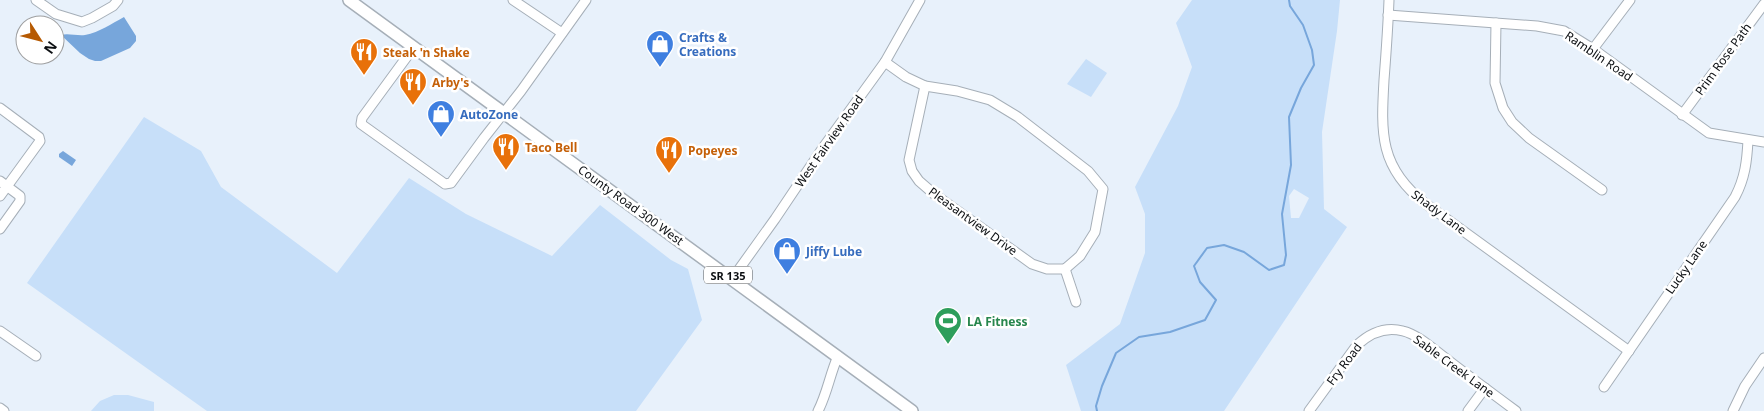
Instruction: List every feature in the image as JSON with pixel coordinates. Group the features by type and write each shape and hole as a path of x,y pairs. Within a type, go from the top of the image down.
{"main road":[{"name":"County Road 300 West","path":"348,0 362,4 414,47 912,411"}],"street":[{"path":"36,0 56,14 82,22 116,3"},
{"path":"513,0 562,33"},
{"path":"414,47 362,118 361,124 444,184 448,184 451,183 521,92 586,0"},
{"name":"West Fairview Road","path":"732,279 885,62 920,0"},
{"name":"Shady Lane","path":"1389,0 1382,131 1392,165 1402,180 1411,192 1426,204 1629,351"},
{"path":"1593,49 1630,0"},
{"name":"Prim Rose Path","path":"1682,115 1764,4"},
{"name":"Ramblin Road","path":"1388,15 1556,29 1572,35 1682,115 1714,134 1764,142"},
{"path":"1496,24 1495,83 1499,99 1507,115 1515,126 1529,138 1602,190"},
{"path":"885,62 906,77 925,86 957,91 990,100 1018,117 1088,171 1103,189 1095,232 1080,256 1065,269 1076,302"},
{"name":"Pleasantview Drive","path":"925,86 910,160 912,171 919,181 944,203 1032,264 1047,270 1065,269"},
{"path":"0,108 39,137 40,142 4,184 0,196"},
{"name":"Lucky Lane","path":"1604,387 1735,197 1743,180 1748,140"},
{"path":"0,229 20,201 20,196 4,184"},
{"name":"Sable Creek Lane","path":"1388,329 1402,330 1420,339 1516,411"},
{"name":"Fry Road","path":"1309,411 1357,345 1367,336 1380,330 1388,329"},
{"path":"0,331 36,356"},
{"path":"818,411 823,401 830,373 838,356"},
{"path":"1733,411 1745,386 1764,358"},
{"path":"1468,411 1485,388"},
{"path":"0,408 4,411"}],"shaded area":[{"path":"1192,0 1340,0 1322,132 1324,209 1347,227 1224,411 1081,411 1066,365 1120,324 1145,253 1145,214 1135,187 1178,106 1192,67 1176,23","holes":["1294,189 1309,198 1299,218 1291,218 1289,196"]},
{"path":"1086,59 1107,73 1091,97 1067,84"},
{"path":"144,117 201,151 221,187 337,273 409,178 466,214 552,256 600,205 671,260 688,269 702,320 636,411 207,411 27,283"},
{"path":"114,395 128,395 154,402 154,411 91,411 100,401"}],"water":[{"path":"124,17 136,36 136,41 130,48 101,61 95,61 80,53 65,39 65,34 90,34"},
{"path":"63,151 76,160 72,166 59,157 59,154"}],"waterway":[{"path":"1097,411 1096,406 1102,386 1116,353 1139,337 1170,332 1205,320 1216,300 1200,282 1194,266 1207,248 1224,245 1244,252 1269,270 1284,265 1286,255 1282,214 1291,165 1289,117 1301,88 1314,65 1312,50 1303,25 1290,6 1289,0"}],"place":[{"name":"Crafts & Creations","path":"660,68"},
{"name":"Steak 'n Shake","path":"364,76"},
{"name":"Arby's","path":"413,106"},
{"name":"AutoZone","path":"441,138"},
{"name":"Taco Bell","path":"506,171"},
{"name":"Popeyes","path":"669,174"},
{"name":"Jiffy Lube","path":"787,275"},
{"name":"LA Fitness","path":"948,345"}]}
